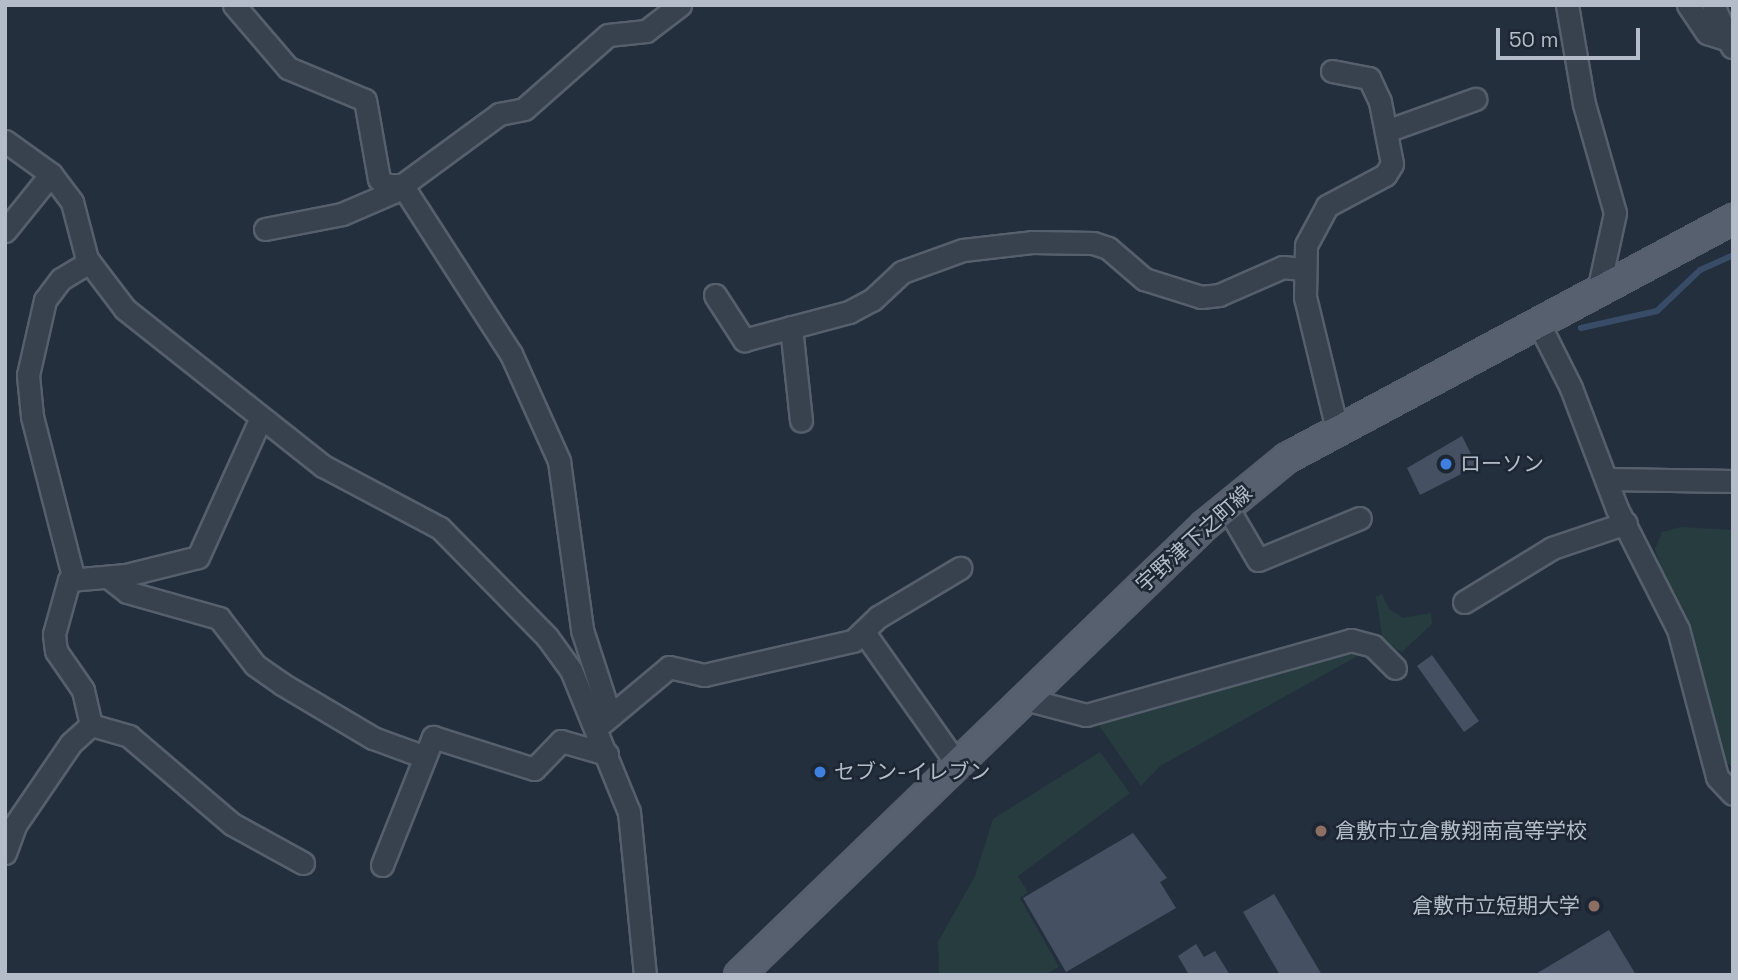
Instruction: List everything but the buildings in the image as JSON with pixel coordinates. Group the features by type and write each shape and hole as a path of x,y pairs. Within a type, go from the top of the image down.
{"main road":[{"name":"宇野津下之町線","path":"739,975 1227,507 1287,458 1733,219"}],"street":[{"path":"234,5 288,68 366,100 379,179 386,186 402,185"},
{"path":"265,229 356,210 402,185 499,114 524,109 607,35 646,31 680,5"},
{"path":"1567,5 1584,104 1615,213 1598,290"},
{"path":"1688,5 1707,33 1731,44"},
{"path":"1713,5 1731,44"},
{"path":"1332,71 1369,78 1386,131 1392,164 1385,175 1327,206 1306,245 1302,269 1337,429"},
{"path":"1386,131 1475,99"},
{"path":"5,141 51,174 72,202 89,262 125,309 260,420 355,485 440,528 547,637 603,722"},
{"path":"5,231 51,174"},
{"path":"402,185 511,354 559,461 582,630 603,722 607,754 629,812 645,975"},
{"path":"715,295 744,340 849,312 872,300 902,272 935,256 1032,242 1093,243 1108,248 1144,279 1201,297 1219,295 1283,267 1302,269"},
{"path":"89,262 61,279 45,300 28,375 32,416 74,579 54,634 56,652 83,690 92,725"},
{"path":"1538,322 1626,523 1678,629 1717,777 1733,794"},
{"path":"790,327 801,420"},
{"path":"74,579 108,576 198,557 260,420"},
{"path":"1608,479 1733,481"},
{"path":"1227,507 1258,560 1360,518"},
{"path":"1464,602 1552,548 1626,523"},
{"path":"603,722 669,667 714,674 810,655 865,634 878,617 960,568"},
{"path":"108,576 127,592 219,618 255,665 282,684 373,738 425,757"},
{"path":"865,634 957,764"},
{"path":"1026,698 1086,715 1351,640 1373,646 1395,668"},
{"path":"5,853 15,825 71,743 92,725"},
{"path":"92,725 130,736 232,824 303,863"},
{"path":"382,864 433,737 534,769 561,741 607,754"}],"green space":[{"path":"1681,527 1733,530 1733,768 1720,757 1655,549 1662,532"},
{"path":"1382,594 1389,609 1403,618 1431,613 1432,624 1402,652 1383,641 1376,597"},
{"path":"1353,647 1363,653 1160,766 1141,786 1098,724"},
{"path":"1100,752 1130,793 1018,876 1028,892 1020,898 1059,967 1044,975 939,975 938,942 975,876 993,819"}],"waterway":[{"path":"1581,328 1657,311 1700,270 1733,255"}],"place":[{"name":"ローソン","path":"1446,464"},
{"name":"セブン-イレブン","path":"820,772"},
{"name":"倉敷市立倉敷翔南高等学校","path":"1321,831"},
{"name":"倉敷市立短期大学","path":"1594,906"}]}
